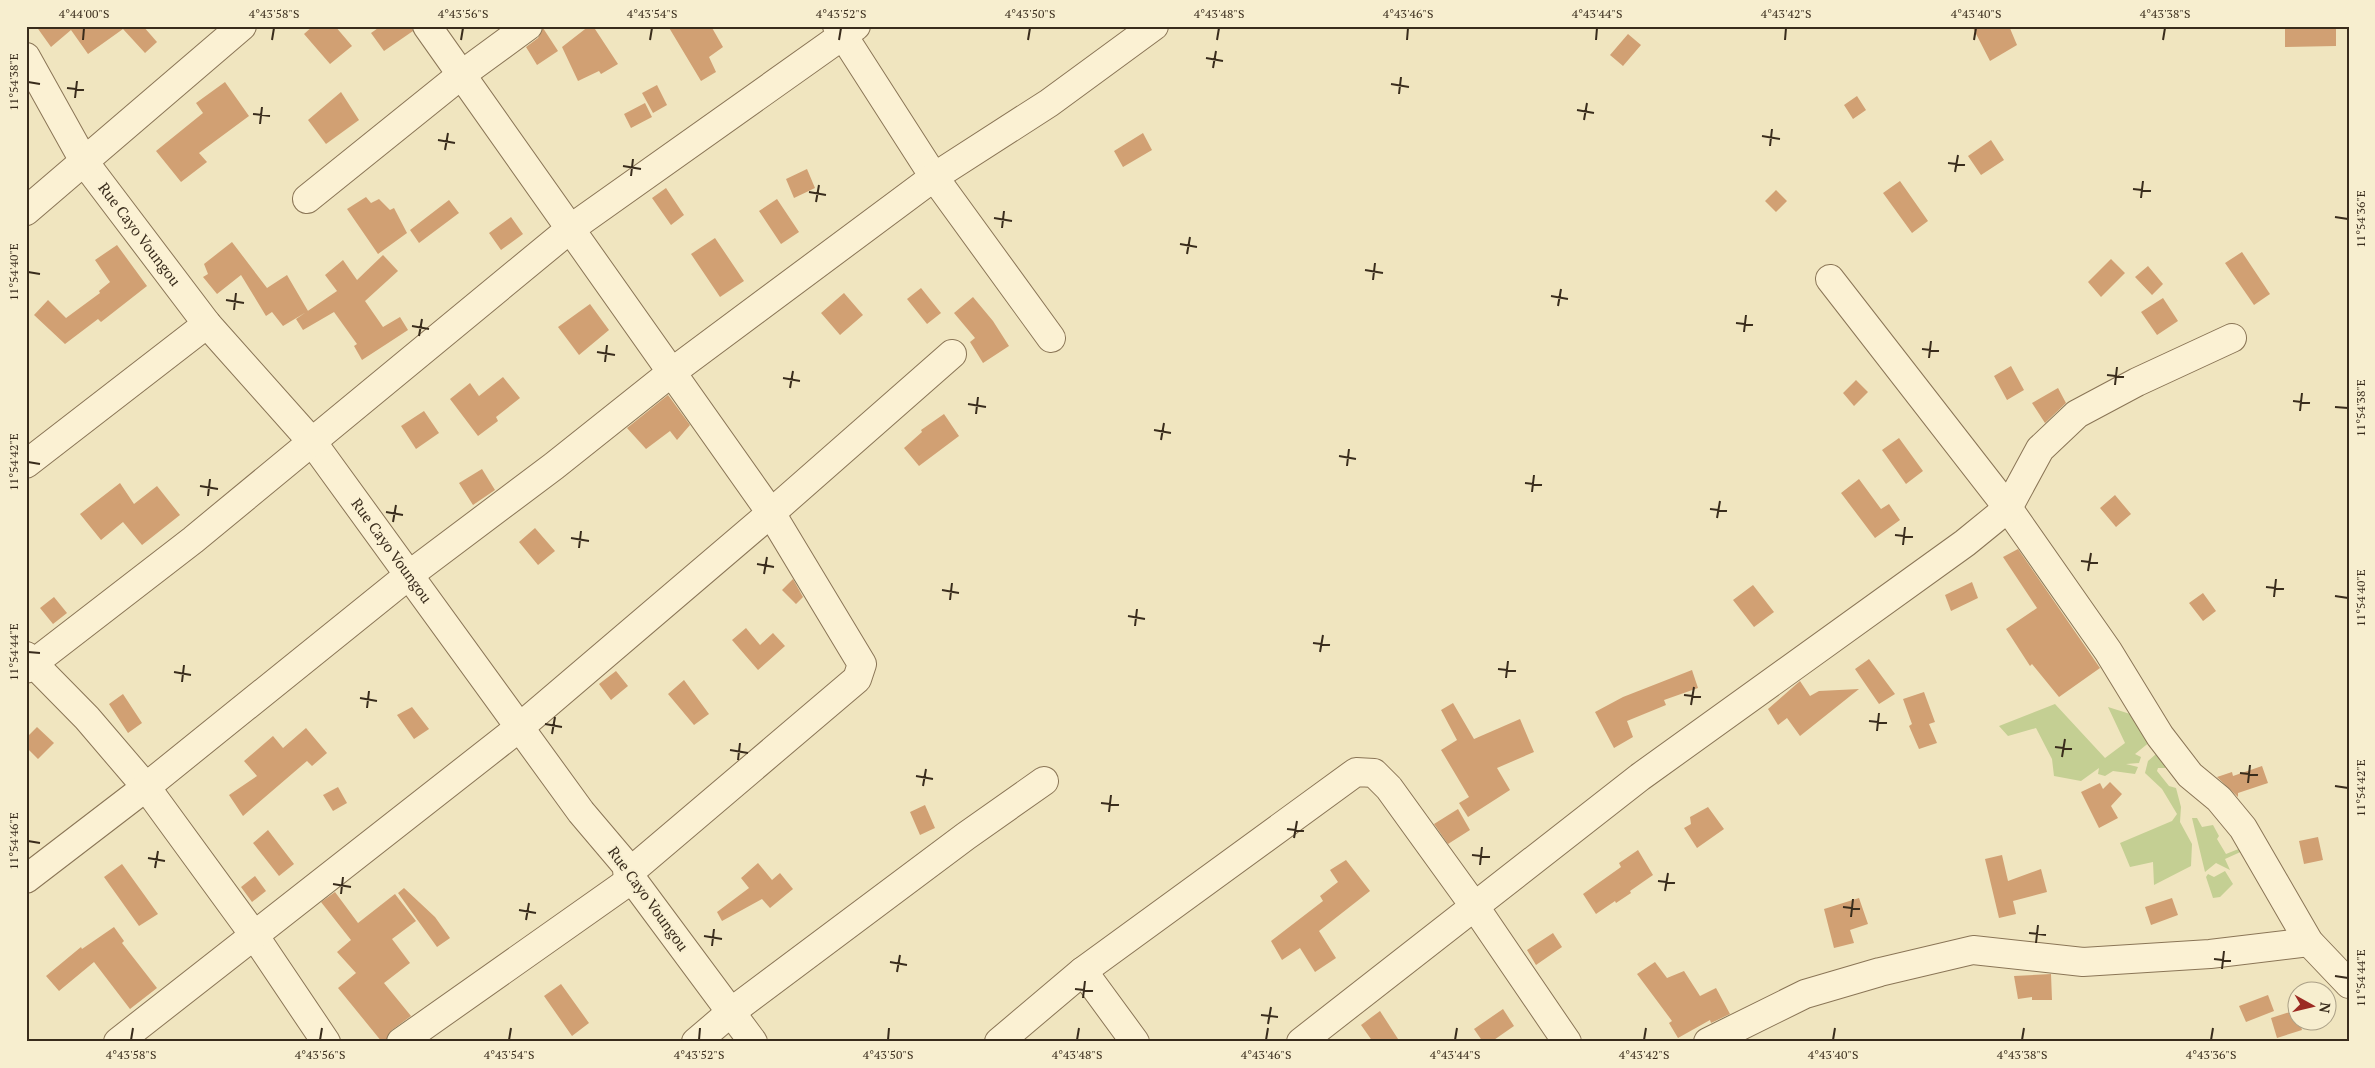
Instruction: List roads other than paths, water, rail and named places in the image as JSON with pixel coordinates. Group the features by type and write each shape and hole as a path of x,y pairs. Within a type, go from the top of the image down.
{"street":[{"path":"26,211 85,163 242,26"},
{"path":"401,1042 632,875 857,679 862,664 771,513 427,26"},
{"path":"307,199 461,75 528,26"},
{"path":"26,879 146,787 409,575 554,466 672,372 934,178 1049,102 1154,26"},
{"path":"326,1042 254,935 146,787 87,718 28,663 312,443 570,228 845,30 934,178 1051,338"},
{"name":"Rue Cayo Voungou","path":"26,58 85,163 207,324 312,443 581,812 632,875 753,1042"},
{"path":"1830,279 2008,508 2108,651 2160,736 2190,775 2219,799 2242,828 2309,942 2349,984"},
{"path":"26,464 207,324"},
{"path":"1301,1042 1640,777 1965,543 2008,508 2040,449 2077,414 2137,382 2232,338"},
{"path":"118,1042 520,728 771,513 952,354"},
{"path":"999,1042 1084,971 1356,772 1374,773 1389,788 1475,907 1567,1042"},
{"path":"696,1042 731,1012 966,836 1044,781"},
{"path":"1708,1042 1805,994 1880,972 1973,950 2083,962 2210,954 2309,942"},
{"path":"1084,971 1134,1042"}]}
